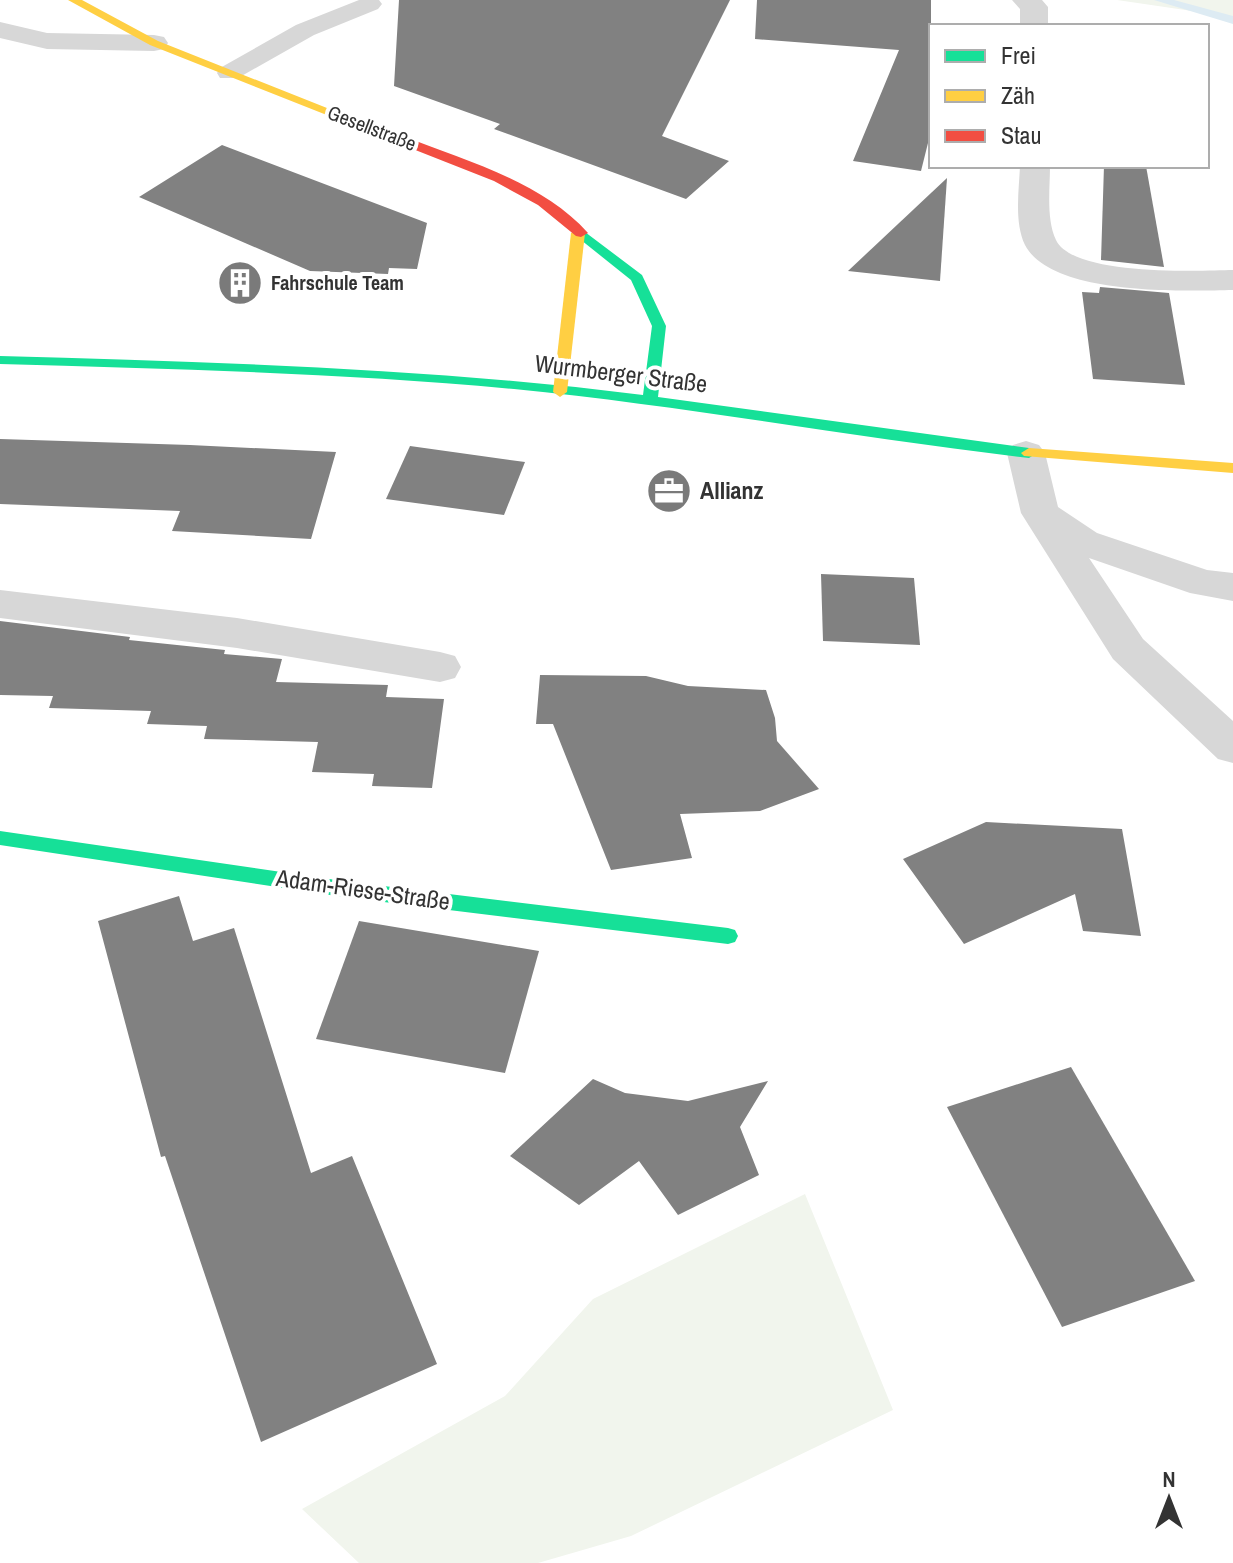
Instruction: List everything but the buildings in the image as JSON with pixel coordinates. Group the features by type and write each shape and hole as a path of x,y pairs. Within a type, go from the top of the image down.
{"street":[{"name":"Gesellstraße","path":"74,0 154,43 499,178 543,202 637,278 659,326 650,402"},
{"path":"1026,0 1034,7 1034,24"},
{"name":"Gesellstraße","path":"0,30 47,41 154,43"},
{"path":"1035,168 1035,201 1041,246 1055,259 1080,269 1123,277 1233,280"},
{"path":"560,392 578,233"},
{"name":"Wurmberger Straße","path":"0,360 356,374 513,385 769,416 1026,453 1233,468"},
{"path":"1026,453 1040,513 1128,649 1233,747"},
{"path":"1040,513 1083,542 1204,583 1233,587"},
{"path":"0,604 237,633 440,667"},
{"name":"Adam-Riese-Straße","path":"0,838 343,889 728,936"}],"lane":[{"path":"229,73 305,30 370,4"}],"shaded area":[{"path":"1117,0 1233,0 1233,17"},
{"path":"805,1194 893,1410 631,1536 538,1563 359,1563 302,1509 505,1396 593,1299"}],"waterway":[{"path":"1160,0 1233,20"}],"traffic: fast":[{"path":"581,233 637,278 659,326 650,402"},
{"path":"0,360 321,371 514,385 1029,453"},
{"path":"0,838 343,889 728,936"}],"traffic: slow":[{"path":"74,0 154,43 399,139"},
{"path":"560,392 578,233"},
{"path":"1029,453 1233,468"}],"traffic: jam":[{"path":"399,139 499,178 543,202 581,233"}],"place":[{"name":"Fahrschule Team","path":"240,283"},
{"name":"Allianz","path":"669,491"}]}
